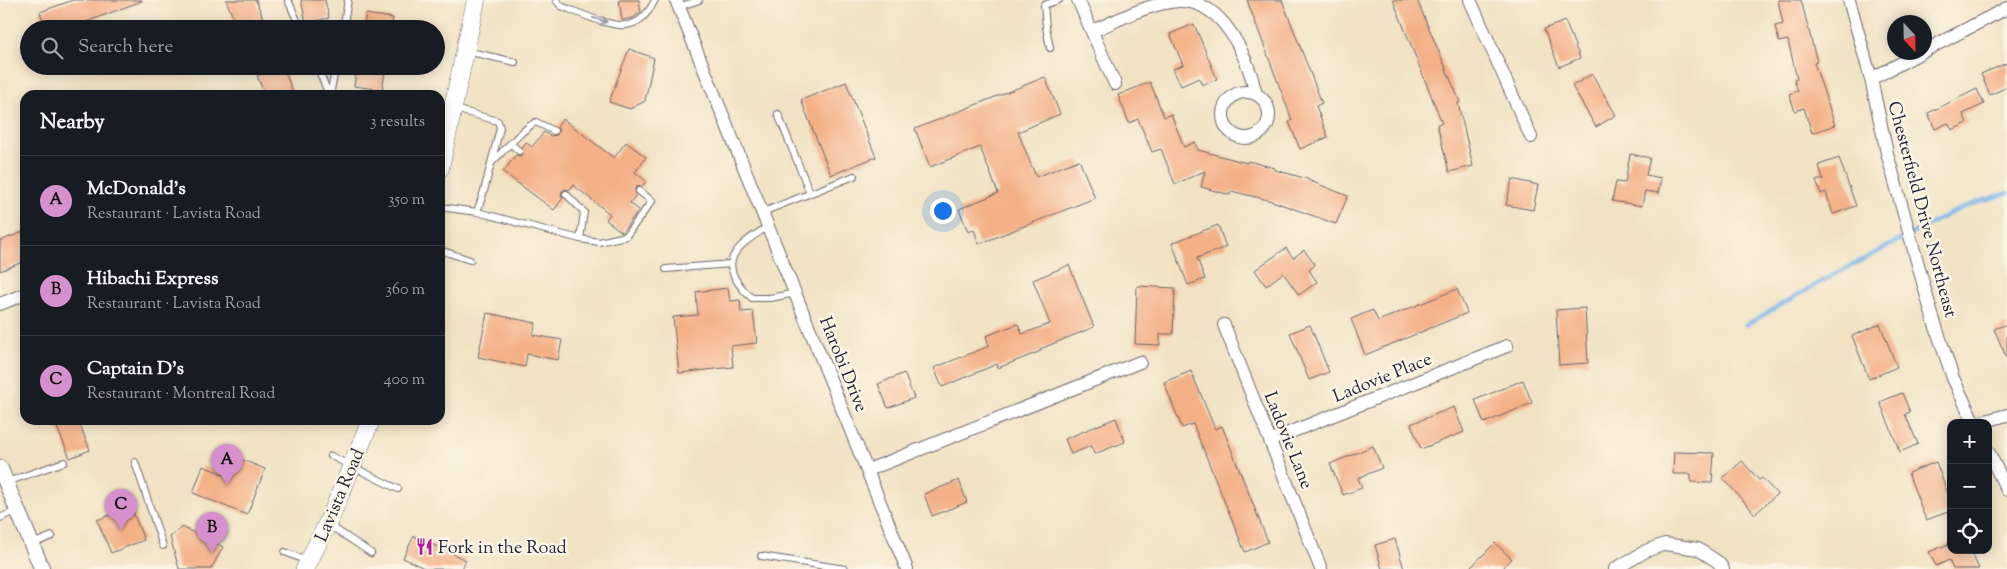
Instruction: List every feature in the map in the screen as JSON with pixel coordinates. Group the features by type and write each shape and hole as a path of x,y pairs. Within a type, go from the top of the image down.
{"main road":[{"path":"445,132 476,0"},
{"name":"Lavista Road","path":"308,566 328,524 368,425"}],"street":[{"path":"1078,0 1115,84"},
{"path":"1092,31 1149,7 1180,0 1207,6 1219,16 1233,35 1251,73 1256,94"},
{"path":"1470,0 1531,137"},
{"name":"Chesterfield Drive Northeast","path":"1848,0 1871,79 1887,153 1932,315 1954,378 1974,419"},
{"name":"Harobi Drive","path":"678,4 907,569"},
{"path":"1932,47 2007,8"},
{"path":"1871,79 1908,60"},
{"path":"0,304 20,296"},
{"name":"Ladovie Lane","path":"1224,325 1321,569"},
{"name":"Ladovie Place","path":"1271,440 1507,346"},
{"path":"868,470 1140,362"},
{"path":"1992,419 2007,415"},
{"path":"1992,459 2007,490"},
{"path":"0,468 42,569"},
{"path":"1615,569 1646,551 1665,544 1698,549 1718,562 1723,569"}],"lane":[{"path":"288,0 297,20"},
{"path":"345,20 348,0"},
{"path":"556,0 561,6 603,23 631,25 647,14 656,0"},
{"path":"678,4 699,0"},
{"path":"1050,48 1044,5 1059,0"},
{"path":"465,50 515,62"},
{"path":"320,75 328,90"},
{"path":"331,90 334,75"},
{"path":"778,114 810,193"},
{"path":"447,117 498,121 500,128 476,212"},
{"path":"491,163 528,126 536,122 554,131"},
{"path":"511,144 519,151"},
{"path":"763,212 854,176"},
{"path":"445,208 476,212 580,239 599,242 626,236 652,201 639,191"},
{"path":"566,194 584,212 580,239"},
{"path":"768,226 745,240 735,251 731,264 732,275 740,288 752,298 770,298 796,292"},
{"path":"445,252 470,260"},
{"path":"666,269 731,264"},
{"path":"331,456 398,489"},
{"path":"6,483 64,462"},
{"path":"135,462 163,546"},
{"path":"0,518 18,510"},
{"path":"328,524 371,553"},
{"path":"32,544 52,536"},
{"path":"286,552 308,566"},
{"path":"761,556 845,569"}],"building":[{"path":"73,0 142,0 91,20 43,20 40,12"},
{"path":"226,0 256,0 264,20 234,20"},
{"path":"301,0 325,0 329,18 305,20"},
{"path":"619,0 639,0 641,12 633,18 622,20"},
{"path":"1247,0 1282,0 1322,103 1316,106 1328,137 1300,149 1289,122 1292,120"},
{"path":"1393,0 1417,0 1460,102 1458,103 1473,166 1449,172 1437,124 1442,123"},
{"path":"1778,0 1801,0 1817,62 1814,63 1835,125 1812,133 1804,108 1795,111 1789,94 1798,91 1794,80 1797,79 1788,40 1779,42 1775,26 1783,24"},
{"path":"366,14 393,18 393,20 365,20"},
{"path":"1565,21 1580,58 1559,67 1544,29"},
{"path":"1194,24 1217,79 1202,85 1199,78 1181,86 1173,69 1183,65 1170,34"},
{"path":"629,49 654,58 645,101 630,109 609,102"},
{"path":"2007,63 2007,87 1990,95 1981,74"},
{"path":"1592,74 1616,115 1596,127 1572,86"},
{"path":"286,75 292,90 263,90 257,76"},
{"path":"356,75 384,75 382,90 354,86"},
{"path":"1045,77 1060,114 1018,132 1036,177 1079,160 1095,198 979,244 974,230 968,232 959,209 998,193 980,147 930,167 915,129"},
{"path":"846,82 876,157 831,175 801,100"},
{"path":"1150,82 1164,117 1171,114 1184,147 1195,142 1198,150 1247,163 1248,161 1275,168 1275,170 1308,179 1348,196 1336,224 1272,201 1231,191 1230,195 1201,187 1205,171 1175,184 1161,149 1152,152 1138,119 1129,123 1118,95"},
{"path":"1977,89 1984,104 1963,114 1967,123 1952,130 1948,123 1935,129 1928,113"},
{"path":"563,119 614,158 626,142 646,157 635,172 646,181 642,187 638,186 635,188 636,195 630,203 639,210 622,232 606,220 610,214 573,185 569,190 565,189 562,191 561,195 563,198 554,210 503,172 516,155 520,156 523,154 522,147 526,142 532,147 544,132 550,136 557,135 559,131 557,127"},
{"path":"1630,154 1650,158 1646,175 1661,178 1658,193 1645,191 1642,206 1612,201 1616,182 1625,183"},
{"path":"1839,158 1856,206 1833,214 1826,192 1821,194 1816,181 1823,179 1819,165"},
{"path":"1512,179 1538,185 1533,210 1506,205"},
{"path":"1218,225 1226,247 1197,258 1205,279 1188,285 1172,243"},
{"path":"20,233 20,263 0,271 0,241"},
{"path":"1286,248 1293,258 1304,250 1315,265 1309,270 1317,282 1299,295 1283,273 1266,286 1255,270"},
{"path":"1069,265 1094,327 998,368 997,364 942,387 934,368 989,346 986,336 1018,324 1022,334 1050,324 1033,280"},
{"path":"1137,286 1175,288 1173,334 1160,334 1160,345 1135,344"},
{"path":"728,288 730,301 740,300 741,312 753,311 757,343 731,346 733,367 679,373 673,317 698,315 696,292"},
{"path":"1457,289 1467,313 1365,355 1351,319 1373,310 1378,321"},
{"path":"1585,308 1588,363 1559,365 1556,310"},
{"path":"487,313 536,323 533,335 562,340 558,360 527,354 525,367 478,357"},
{"path":"1880,324 1897,367 1869,379 1852,336"},
{"path":"2007,324 2007,359 1994,329"},
{"path":"1310,325 1329,372 1309,380 1290,333"},
{"path":"1191,371 1215,429 1222,426 1268,542 1245,552 1193,424 1182,428 1164,382"},
{"path":"904,373 914,398 888,408 878,384"},
{"path":"1523,380 1532,403 1484,423 1475,400"},
{"path":"1902,393 1910,412 1905,414 1918,444 1900,452 1880,402"},
{"path":"1454,407 1464,432 1421,449 1411,424"},
{"path":"1116,418 1125,442 1094,454 1091,446 1071,454 1065,439"},
{"path":"56,425 80,425 90,450 70,458"},
{"path":"1373,446 1382,468 1358,478 1362,488 1343,495 1330,464"},
{"path":"1674,452 1714,453 1712,483 1691,482 1691,474 1673,474"},
{"path":"238,458 265,469 247,515 193,493 203,466 230,477"},
{"path":"1742,461 1759,480 1762,478 1777,494 1755,514 1723,478"},
{"path":"1936,462 1947,491 1947,512 1926,520 1908,473"},
{"path":"959,480 967,502 932,516 924,494"},
{"path":"131,507 144,540 111,553 97,520"},
{"path":"182,527 223,547 211,569 179,569 170,537"},
{"name":"Fork in the Road","path":"414,536 466,560 462,569 426,569 403,558"},
{"path":"1395,539 1404,569 1382,569 1375,545"},
{"path":"1495,543 1512,559 1502,569 1469,569"},
{"path":"1947,545 1947,554 1972,554 1979,569 1953,569 1949,560 1936,566 1929,552"}],"waterway":[{"path":"1746,325 1815,285 1947,215 1967,206 2007,193"}],"place":[{"name":"McDonald's","path":"227,485"},
{"name":"Captain D's","path":"121,530"},
{"name":"Fork in the Road","path":"424,547"},
{"name":"Hibachi Express","path":"212,553"}]}
